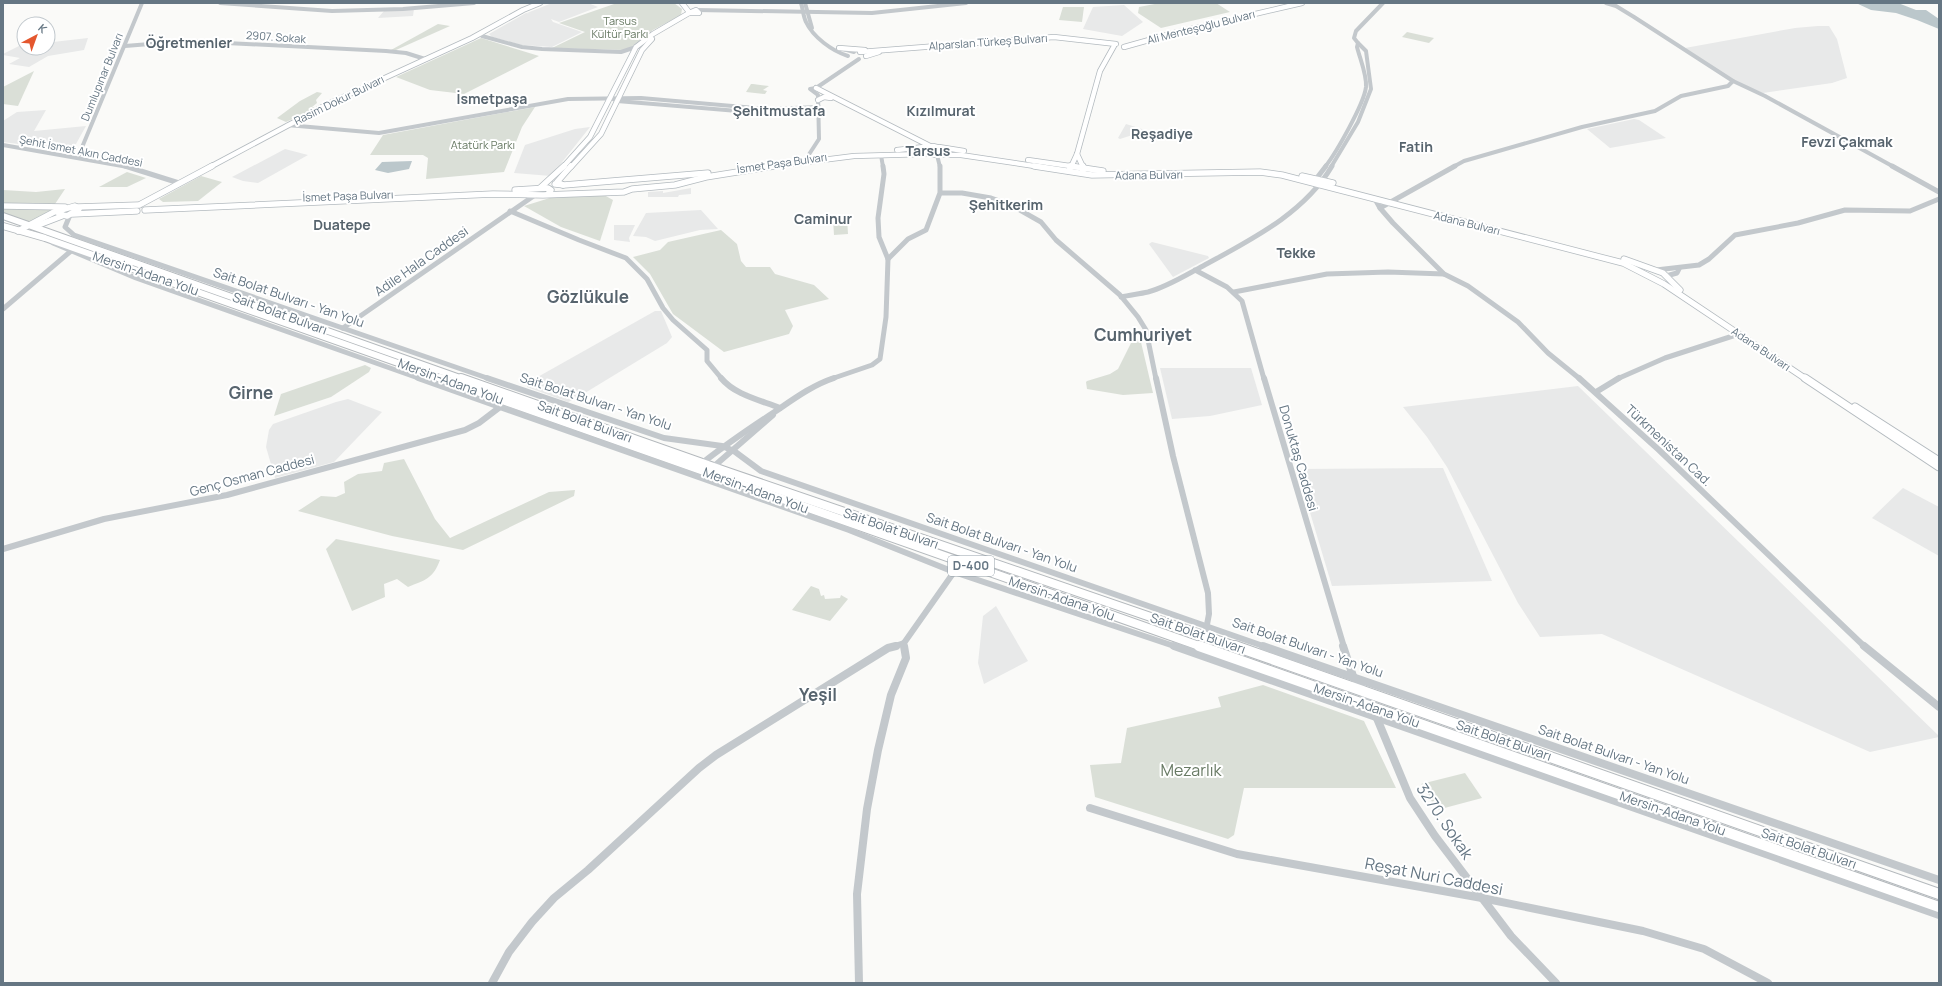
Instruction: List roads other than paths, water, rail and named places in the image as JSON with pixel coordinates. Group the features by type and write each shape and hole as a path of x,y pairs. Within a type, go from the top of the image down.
{"highway":[{"name":"D-400","path":"3,216 30,226 48,235"},
{"name":"Mersin-Adana Yolu","path":"3,226 18,231 48,235 700,466 707,473 1939,907"},
{"name":"Sait Bolat Bulvarı","path":"707,473 1205,635 1939,894"}],"main road":[{"name":"Rasim Dokur Bulvarı","path":"140,204 287,125 472,38 523,10 540,3"},
{"path":"145,210 150,208 150,204 190,179 294,125 482,36 546,3"},
{"path":"682,3 689,12"},
{"path":"688,3 696,12"},
{"name":"Ali Menteşoğlu Bulvarı","path":"1116,45 1292,3"},
{"name":"Ali Menteşoğlu Bulvarı","path":"1116,45 1124,47 1174,33 1302,3"},
{"path":"538,192 556,175 586,142 603,113 609,97 636,47 652,34 689,12 696,12"},
{"path":"549,191 601,134 647,44 661,32 696,12"},
{"name":"Alparslan Türkeş Bulvarı","path":"860,52 1054,37 1092,40 1116,45"},
{"name":"Alparslan Türkeş Bulvarı","path":"866,56 886,51 1049,39 1076,40 1116,45"},
{"path":"1069,170 1077,154 1100,71 1109,54 1116,45"},
{"path":"839,48 871,50"},
{"path":"814,88 930,146 924,150 927,154"},
{"path":"818,100 826,96 852,106"},
{"name":"Adana Bulvarı","path":"930,146 1069,170"},
{"name":"İsmet Paşa Bulvarı","path":"556,183 564,185 712,172 930,146"},
{"path":"937,155 942,151 939,147"},
{"name":"Adana Bulvarı","path":"806,161 881,155 927,154 961,155 1083,172 1262,169 1316,182 1375,199 1391,201 1625,260 1656,270 1666,276 1676,287 1708,309 1812,379 1939,461"},
{"path":"1077,154 1083,172"},
{"name":"İsmet Paşa Bulvarı","path":"62,213 72,214 549,191 624,192 632,189 675,185 706,177 806,161"},
{"path":"632,189 637,182 633,179"},
{"path":"609,192 602,188 605,183 611,180"},
{"name":"Adana Bulvarı","path":"1316,182 1323,181 1391,201 1623,263 1658,281 1939,468"},
{"name":"İsmet Paşa Bulvarı","path":"3,206 77,207 538,192"},
{"path":"137,211 134,208 140,204"},
{"path":"48,235 47,227 69,207"},
{"path":"72,214 78,211 77,207"},
{"path":"18,231 62,213"},
{"path":"30,226 56,219"},
{"path":"1647,275 1648,271 1656,270"},
{"path":"1658,281 1666,280 1666,276"}],"street":[{"name":"Dumlupınar Bulvarı","path":"78,157 142,3"},
{"path":"220,3 332,11 403,9 474,3"},
{"path":"801,3 807,25 814,34 837,51 857,59"},
{"path":"806,3 812,28 839,48 864,53 866,56"},
{"path":"696,12 705,9 809,12 882,12 966,3"},
{"path":"1323,181 1358,122 1371,89 1366,51 1354,38 1356,31 1383,3"},
{"path":"1604,3 1629,16 1731,83 1764,98"},
{"path":"482,36 534,48 621,52 636,47"},
{"name":"2907. Sokak","path":"125,46 187,41 386,51 406,53 425,59"},
{"path":"1122,297 1149,292 1173,282 1272,226 1299,205 1334,155 1364,96 1366,89 1357,47 1358,43"},
{"path":"621,52 630,59"},
{"path":"848,56 854,52"},
{"path":"806,161 819,139 818,95 814,88 857,59 866,56"},
{"path":"1731,83 1765,96 1939,192"},
{"path":"1380,208 1464,161 1582,127 1655,111 1681,96 1728,86 1731,83"},
{"path":"287,125 379,133 568,99 609,97 737,109 762,114 819,109"},
{"name":"Şehit İsmet Akın Caddesi","path":"3,144 124,166 179,183"},
{"path":"689,474 722,446 821,382 872,365 880,360 886,317 888,259 879,237 878,218 884,174 881,155"},
{"path":"888,259 908,239 926,230 942,193 942,167 937,155"},
{"name":"Adile Hala Caddesi","path":"510,211 549,191"},
{"name":"Adile Hala Caddesi","path":"343,328 538,192"},
{"path":"942,193 962,193 991,198 1024,211 1041,222 1056,240 1122,297 1138,316 1146,330 1173,456 1204,580 1208,588 1210,604 1205,635"},
{"name":"Türkmenistan Cad.","path":"1375,199 1380,208 1444,274 1468,286 1518,322 1548,354 1596,392 1659,450 1869,650 1939,707"},
{"path":"1656,270 1668,268 1679,269 1703,263 1710,259 1729,238 1735,235 1798,223 1845,210 1910,211 1939,199"},
{"path":"510,211 589,244 618,253 631,260 644,274 661,301 662,307 672,319 684,332 700,342 707,350 707,361 728,386 748,396 780,408"},
{"name":"Sait Bolat Bulvarı - Yan Yolu","path":"72,214 65,227 74,235 664,438 722,446 734,451 761,471 785,480 1939,880"},
{"path":"48,235 56,245 136,278 689,474 707,473 954,572 1107,622 1939,915"},
{"path":"3,309 71,251"},
{"path":"1666,276 1677,273 1679,269"},
{"name":"Donuktaş Caddesi","path":"1195,270 1234,292 1242,301 1326,591 1354,676"},
{"path":"1234,292 1327,274 1387,272 1444,274"},
{"path":"1596,392 1611,381 1636,368 1739,334"},
{"name":"Genç Osman Caddesi","path":"3,549 104,519 227,495 465,430 478,423 500,407"},
{"path":"707,473 765,424 780,408"},
{"path":"492,983 509,952 532,922 554,898 588,870 699,768 888,648 904,643 954,572"},
{"path":"859,983 857,894 867,809 878,750 891,695 906,658 904,643"},
{"name":"3270. Sokak","path":"1354,676 1363,690 1368,706 1376,718 1410,798 1435,836 1511,936 1556,983"},
{"name":"Reşat Nuri Caddesi","path":"1090,808 1237,854 1482,898 1643,930 1704,950 1768,983"}],"district":[{"name":"Öğretmenler","path":"189,43"},
{"name":"İsmetpaşa","path":"492,99"},
{"name":"Şehitmustafa","path":"779,111"},
{"name":"Kızılmurat","path":"941,111"},
{"name":"Reşadiye","path":"1162,134"},
{"name":"Fevzi Çakmak","path":"1847,142"},
{"name":"Fatih","path":"1416,147"},
{"name":"Tarsus","path":"928,151"},
{"name":"Şehitkerim","path":"1006,205"},
{"name":"Caminur","path":"823,219"},
{"name":"Duatepe","path":"342,225"},
{"name":"Tekke","path":"1296,253"},
{"name":"Gözlükule","path":"588,297"},
{"name":"Cumhuriyet","path":"1143,335"},
{"name":"Girne","path":"251,393"},
{"name":"Yeşil","path":"818,695"}],"park label":[{"name":"Tarsus Kültür Parkı","path":"620,27"},
{"name":"Atatürk Parkı","path":"483,145"},
{"name":"Mezarlık","path":"1191,770"}]}
